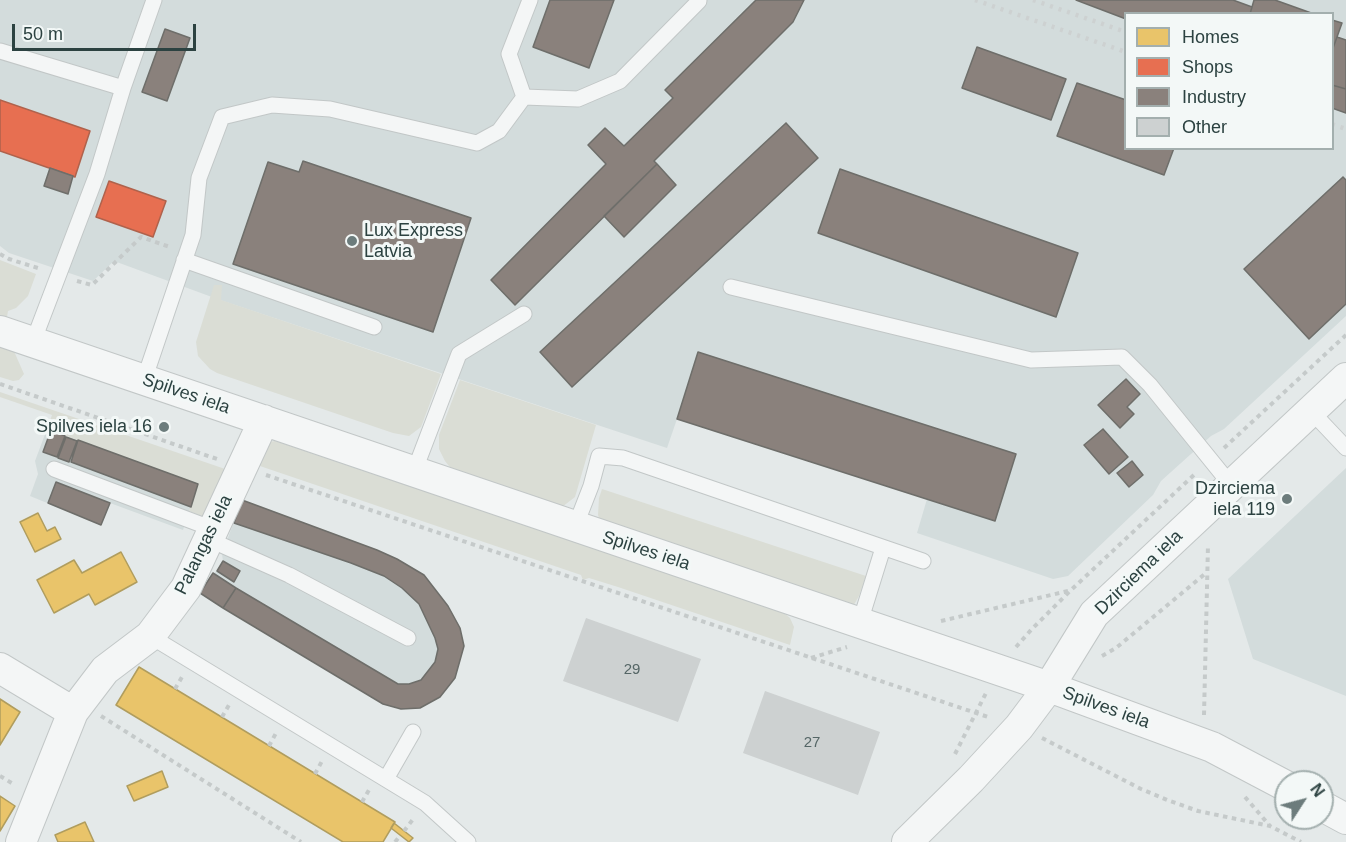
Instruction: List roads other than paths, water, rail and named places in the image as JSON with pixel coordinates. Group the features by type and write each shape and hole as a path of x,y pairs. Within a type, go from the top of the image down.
{"street":[{"name":"Spilves iela","path":"0,331 998,669 1212,747 1274,780"},
{"name":"Dzirciema iela","path":"915,838 1019,727 1049,687 1094,614 1346,378"},
{"name":"Palangas iela","path":"21,842 76,707 105,670 150,636 186,588 264,420"},
{"path":"0,668 76,707"}],"lane":[{"path":"33,342 97,174 123,88 154,0"},
{"path":"524,97 509,54 530,0"},
{"path":"524,97 578,99 620,81 699,1"},
{"path":"0,51 123,88"},
{"path":"144,380 193,235 199,178 222,117 272,105 330,109 477,143 499,131 524,97"},
{"path":"186,256 374,327"},
{"path":"731,287 1031,360 1122,357 1150,385 1231,485"},
{"path":"414,472 459,354 524,314"},
{"path":"1311,411 1346,448"},
{"path":"575,527 591,486 599,456 615,457 923,561"},
{"path":"54,469 211,534 408,638"},
{"path":"860,622 883,548"},
{"path":"150,636 425,803 468,842"},
{"path":"386,779 413,732"}],"railway":[{"path":"975,0 1124,51"},
{"path":"1033,0 1124,31"},
{"path":"1334,125 1346,129"}],"place":[{"name":"Lux Express Latvia","path":"352,241"},
{"name":"Spilves iela 16","path":"164,427"},
{"name":"Dzirciema iela 119","path":"1287,499"}]}
